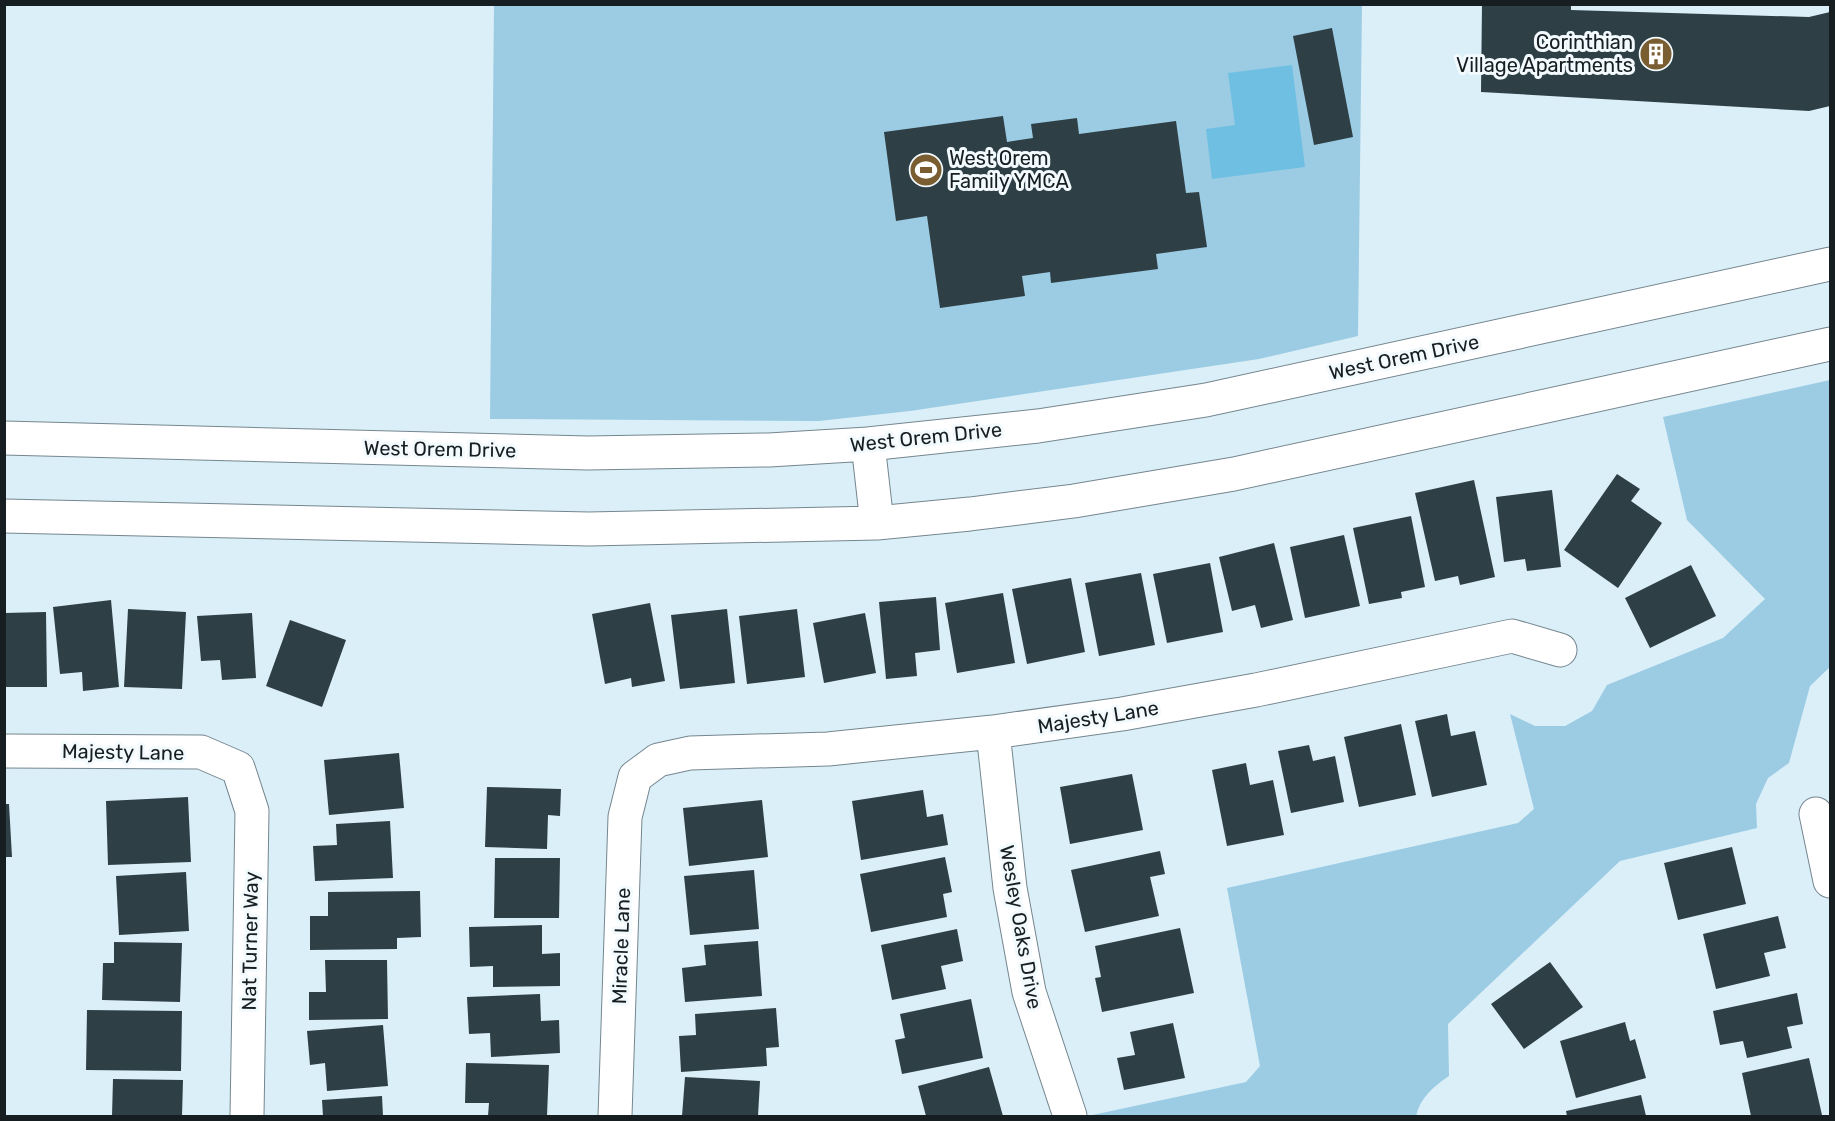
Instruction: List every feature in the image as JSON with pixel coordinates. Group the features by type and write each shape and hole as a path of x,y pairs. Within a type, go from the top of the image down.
{"main road":[{"name":"West Orem Drive","path":"4,438 588,453 769,450 868,444 1038,426 1206,400 1830,264"},
{"path":"4,516 589,529 877,523 1074,501 1234,474 1830,344"},
{"path":"868,444 877,523"},
{"name":"Majesty Lane","path":"635,777 658,760 690,753 828,749 993,732 1122,714 1256,690 1512,636 1560,650"},
{"name":"Wesley Oaks Drive","path":"993,732 1010,888 1029,992 1070,1116"},
{"name":"Majesty Lane","path":"4,751 201,753 238,768"},
{"name":"Nat Turner Way","path":"238,768 252,811 247,1116"},
{"name":"Miracle Lane","path":"615,1116 625,817 635,777"},
{"path":"1816,814 1830,881"}],"shaded area":[{"name":"West Orem Family YMCA","path":"494,5 1362,5 1358,336 1259,359 910,411 819,421 490,419"},
{"path":"1292,65 1305,167 1212,179 1206,129 1235,125 1228,73"},
{"path":"1830,380 1830,667 1810,686 1789,763 1768,778 1756,804 1757,828 1620,861 1448,1024 1449,1076 1428,1093 1416,1116 1088,1116 1246,1082 1260,1066 1227,888 1518,823 1534,809 1510,714 1535,726 1565,726 1592,711 1607,685 1723,638 1765,599 1687,520 1663,417"}],"building":[{"name":"Corinthian Village Apartments","path":"1482,4 1571,4 1571,10 1809,17 1830,12 1830,106 1809,111 1481,92"},
{"path":"1332,28 1353,137 1314,145 1293,36"},
{"path":"1003,116 1007,142 1033,138 1031,124 1077,118 1079,134 1176,121 1186,193 1199,192 1207,247 1156,254 1158,269 1051,283 1050,272 1022,276 1025,296 940,308 927,216 896,221 884,132"},
{"path":"1617,474 1640,489 1631,501 1662,523 1618,588 1564,550"},
{"path":"1474,480 1495,577 1460,585 1458,576 1435,581 1415,493"},
{"path":"1552,490 1561,567 1527,571 1525,559 1504,562 1496,497"},
{"path":"1411,516 1425,587 1401,592 1402,598 1369,604 1353,528"},
{"path":"1344,535 1360,606 1305,618 1290,547"},
{"path":"1274,543 1293,620 1261,628 1255,605 1232,611 1219,557"},
{"path":"1210,563 1223,632 1167,643 1153,574"},
{"path":"1691,565 1716,616 1650,648 1625,598"},
{"path":"1141,573 1155,645 1099,656 1085,583"},
{"path":"1071,578 1085,652 1027,664 1012,589"},
{"path":"1003,593 1015,663 957,673 945,603"},
{"path":"936,597 940,650 915,653 917,676 886,679 879,602"},
{"path":"111,600 119,687 83,691 82,672 60,674 53,607"},
{"path":"650,603 665,681 632,687 631,678 605,684 592,614"},
{"path":"128,609 186,612 182,689 124,687"},
{"path":"727,609 735,683 680,689 671,615"},
{"path":"797,609 805,677 747,684 739,616"},
{"path":"46,612 47,687 4,687 4,613"},
{"path":"252,613 256,678 222,680 220,660 201,661 197,616"},
{"path":"865,613 876,673 824,683 813,623"},
{"path":"290,620 346,640 322,707 266,686"},
{"path":"1447,714 1451,736 1475,731 1487,785 1432,797 1415,721"},
{"path":"1401,724 1416,795 1359,807 1344,737"},
{"path":"1309,745 1313,761 1335,756 1344,802 1291,813 1278,751"},
{"path":"399,753 404,808 329,815 324,760"},
{"path":"1246,763 1250,785 1273,780 1284,835 1227,846 1212,770"},
{"path":"1132,774 1143,830 1070,844 1060,787"},
{"path":"487,787 561,789 560,816 548,815 547,849 485,847"},
{"path":"923,790 927,817 943,814 948,845 861,860 852,801"},
{"path":"188,797 191,862 108,865 106,801"},
{"path":"762,800 768,857 689,866 683,808"},
{"path":"4,804 9,804 12,857 4,857"},
{"path":"390,821 393,878 315,881 313,846 337,845 336,824"},
{"path":"1732,847 1746,904 1678,920 1664,863"},
{"path":"1160,851 1165,874 1150,877 1159,916 1085,932 1071,870"},
{"path":"945,857 952,892 943,894 947,917 871,932 860,874"},
{"path":"495,858 560,858 559,918 494,918"},
{"path":"754,870 759,929 690,935 684,876"},
{"path":"186,872 189,931 119,935 116,876"},
{"path":"420,891 421,937 397,938 397,949 310,950 310,916 328,916 328,892"},
{"path":"1778,916 1786,948 1764,953 1770,976 1716,989 1703,934"},
{"path":"542,925 542,954 560,953 560,986 493,987 493,966 470,967 469,927"},
{"path":"1180,928 1194,993 1102,1012 1095,978 1101,977 1095,946"},
{"path":"957,929 963,961 941,966 946,989 892,1000 881,945"},
{"path":"758,941 762,996 685,1002 682,968 706,965 704,945"},
{"path":"114,942 182,943 180,1002 102,1000 103,963 114,963"},
{"path":"325,960 387,960 388,1019 309,1020 309,992 326,992"},
{"path":"1550,962 1583,1007 1524,1049 1491,1004"},
{"path":"1797,993 1803,1024 1787,1027 1792,1048 1747,1058 1743,1041 1720,1045 1713,1011"},
{"path":"540,994 541,1021 559,1020 560,1053 491,1057 490,1033 469,1034 467,997"},
{"path":"971,999 983,1058 902,1074 895,1040 905,1038 900,1014"},
{"path":"776,1008 779,1047 766,1048 767,1066 681,1072 679,1036 696,1035 695,1014"},
{"path":"87,1010 182,1011 181,1071 86,1070"},
{"path":"1625,1022 1630,1041 1635,1039 1646,1078 1576,1098 1560,1041"},
{"path":"1173,1023 1185,1078 1124,1090 1117,1058 1135,1055 1130,1032"},
{"path":"383,1025 388,1086 327,1091 325,1063 310,1065 307,1031"},
{"path":"1809,1058 1822,1115 1751,1116 1742,1073"},
{"path":"466,1063 549,1065 547,1116 488,1116 489,1103 465,1103"},
{"path":"989,1067 1003,1116 926,1116 918,1086"},
{"path":"685,1077 760,1081 758,1116 682,1116"},
{"path":"113,1079 183,1080 182,1116 112,1116"},
{"path":"1641,1095 1646,1116 1567,1116 1566,1111"},
{"path":"382,1096 383,1116 323,1116 322,1100"}],"place":[{"name":"Corinthian Village Apartments","path":"1656,54"},
{"name":"West Orem Family YMCA","path":"926,170"}]}
